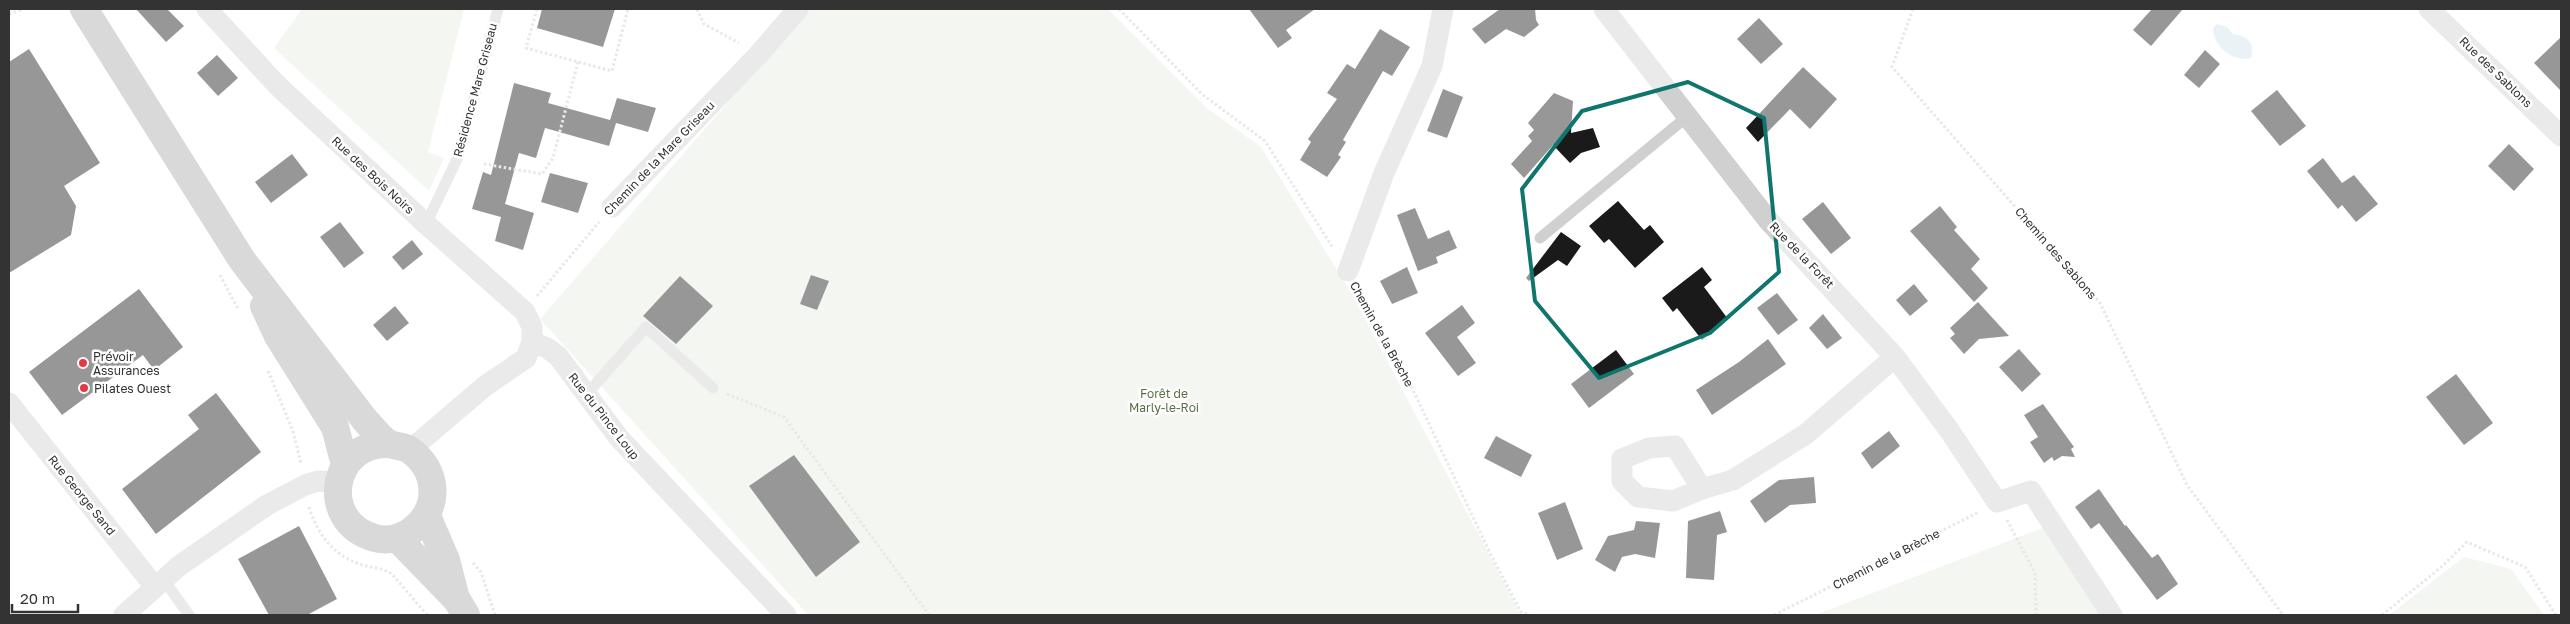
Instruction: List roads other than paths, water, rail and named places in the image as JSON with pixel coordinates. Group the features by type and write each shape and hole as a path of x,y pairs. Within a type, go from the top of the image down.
{"main road":[{"path":"84,9 230,266 278,336 334,427 342,473 340,506 352,526 373,538 397,538 412,532 427,516 432,504 430,475 422,461 400,447 366,420 230,266"},
{"path":"342,473 358,452 370,446 400,447"},
{"path":"427,516 446,560 461,608"},
{"path":"397,538 461,608"}],"street":[{"name":"Rue des Bois Noirs","path":"207,9 276,84 426,224 525,312 532,327 532,342"},
{"name":"Chemin de la Mare Griseau","path":"612,207 759,54 798,9"},
{"name":"Chemin de la Brèche","path":"1348,271 1384,173 1432,66 1442,9"},
{"name":"Rue de la Forêt","path":"1604,9 1689,115 1768,220 1896,357 1949,430 1997,502 2031,491 2112,615"},
{"name":"Rue des Sablons","path":"2429,9 2561,136"},
{"path":"400,447 526,358 532,342"},
{"name":"Rue du Pince Loup","path":"532,342 547,348 558,356 619,438 786,615"},
{"path":"1702,489 1733,480 1806,434 1896,357"},
{"name":"Rue George Sand","path":"9,404 159,584"},
{"path":"124,615 179,566 267,505 306,485 342,473"}],"lane":[{"name":"Résidence Mare Griseau","path":"426,224 458,157 498,9"},
{"path":"1540,238 1689,115"},
{"path":"586,395 646,327 713,388"},
{"path":"159,584 189,615"}],"water":[{"path":"2217,24 2227,27 2233,34 2243,36 2249,41 2252,48 2251,58 2237,58 2220,47 2213,28"}],"place":[{"name":"Prévoir Assurances","path":"83,363"},
{"name":"Pilates Ouest","path":"84,388"}],"park label":[{"name":"Forêt de Marly-le-Roi","path":"1164,400"}]}
